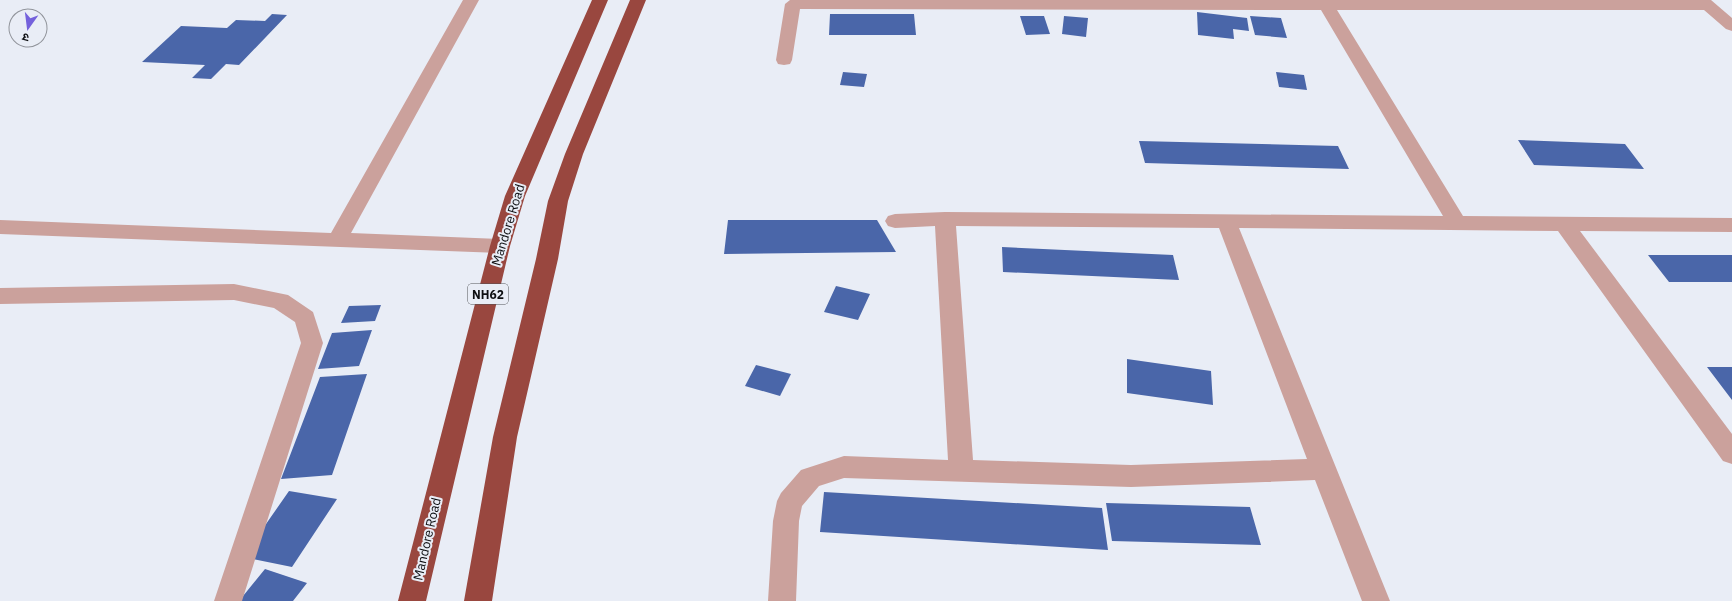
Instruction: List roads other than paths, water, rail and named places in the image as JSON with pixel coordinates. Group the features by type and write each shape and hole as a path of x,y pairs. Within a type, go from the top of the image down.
{"highway":[{"name":"Mandore Road","path":"412,601 500,246 515,196 600,0"},
{"path":"478,601 505,437 547,259 558,201 574,154 638,0"}],"street":[{"path":"337,240 471,0"},
{"path":"784,60 793,2 1705,3 1732,26"},
{"path":"1325,2 1456,223"},
{"path":"945,219 961,471"},
{"path":"896,221 945,219 1732,225"},
{"path":"1226,221 1376,601"},
{"path":"1564,224 1732,453"},
{"path":"0,227 500,246"},
{"path":"0,296 234,292 280,301 305,318 312,343 228,601"},
{"path":"782,601 786,521 790,501 810,478 844,467 1131,476 1324,469"}]}
